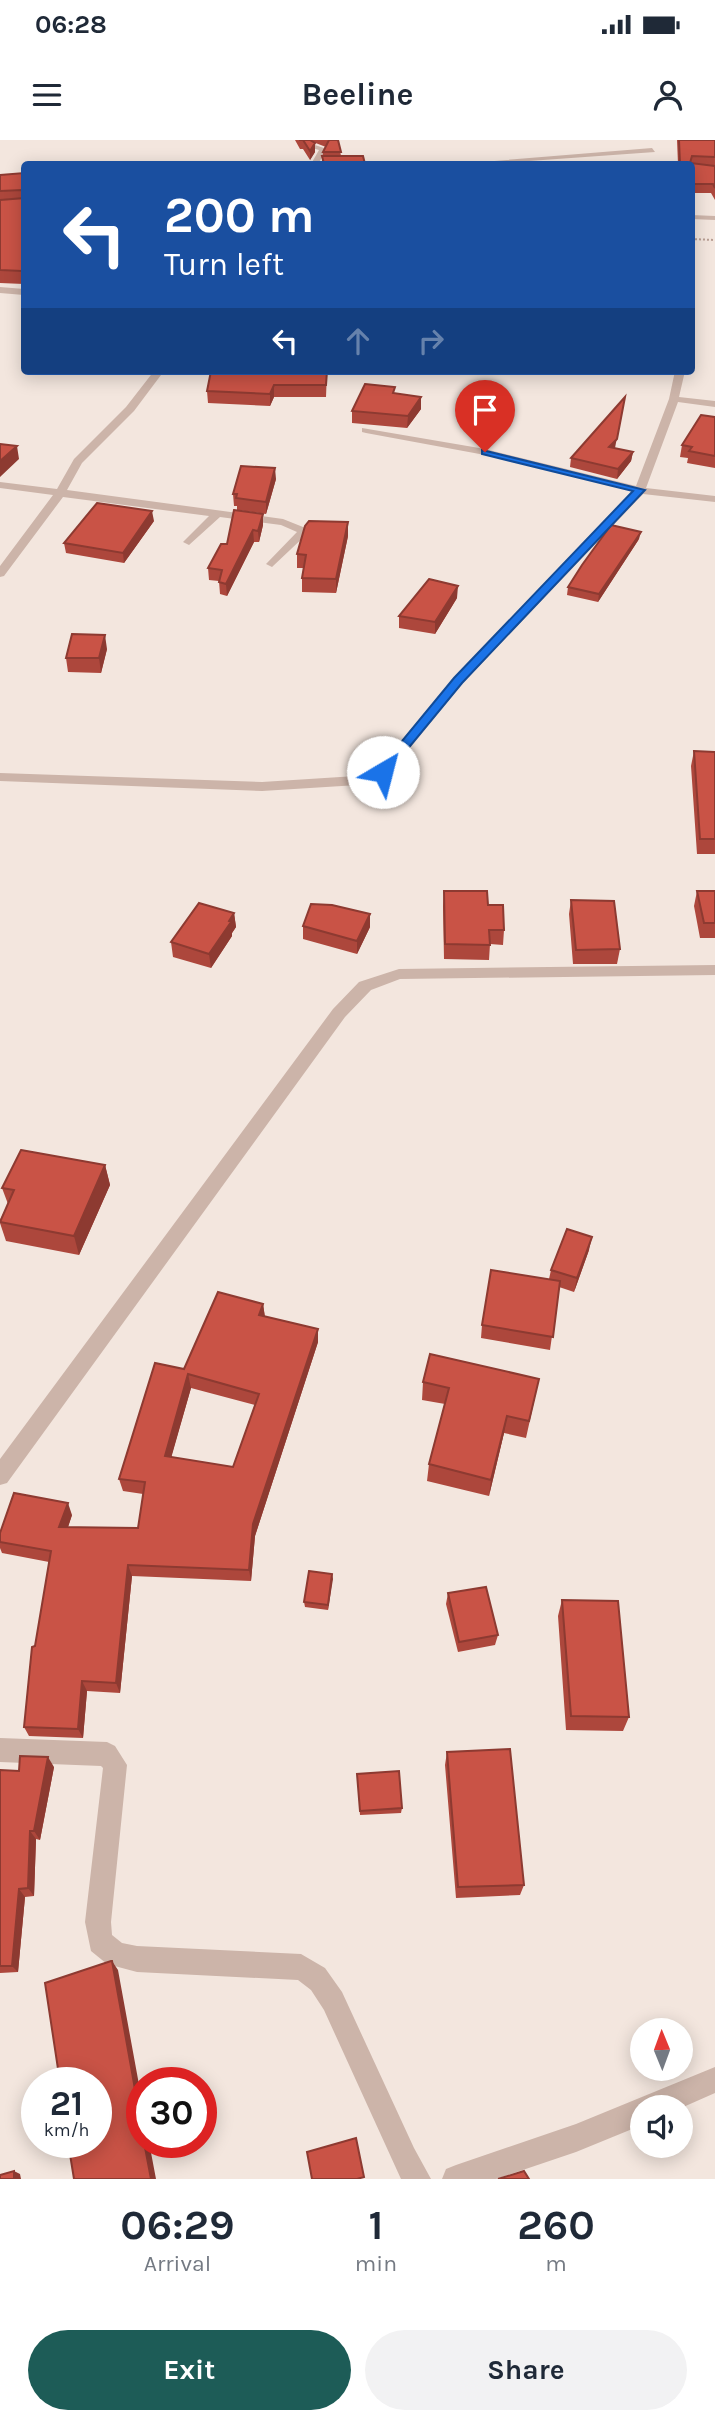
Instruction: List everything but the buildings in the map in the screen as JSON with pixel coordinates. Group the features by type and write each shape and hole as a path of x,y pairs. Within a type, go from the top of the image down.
{"street":[{"path":"519,161 653,154 655,140"},
{"path":"315,146 323,149 317,161"},
{"path":"695,217 715,218"},
{"path":"0,290 21,292"},
{"path":"0,574 58,494 78,461 130,409 156,375"},
{"path":"0,777 275,785 330,785 374,778 383,772 458,681 640,490 674,399 679,375"},
{"path":"674,399 715,404"},
{"path":"366,430 485,452 640,490 715,499"},
{"path":"0,485 289,523 304,531 272,564"},
{"path":"189,542 218,513"},
{"path":"0,1476 339,1013 365,986 399,974 715,970"},
{"path":"0,1750 107,1754 115,1765 98,1922 100,1942 116,1955 138,1959 300,1967 312,1973 323,1982 333,2001 404,2158 417,2179"},
{"path":"679,2095 715,2080"},
{"path":"456,2179 576,2138 630,2115"}],"path":[{"path":"695,240 715,240"}],"route":[{"path":"383,772 458,681 640,490 485,452"}]}
